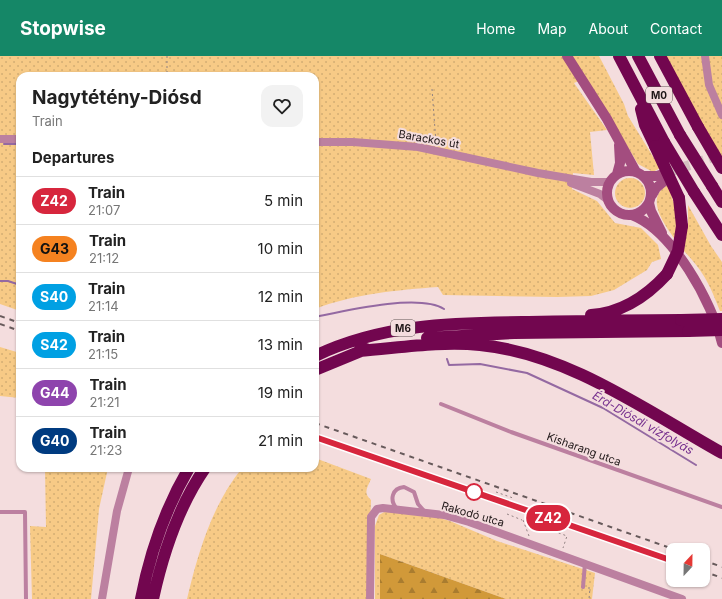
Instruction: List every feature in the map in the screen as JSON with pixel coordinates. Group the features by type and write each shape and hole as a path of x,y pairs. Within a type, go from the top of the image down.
{"highway":[{"name":"M0","path":"619,56 640,98 660,144 722,235"},
{"name":"M0","path":"638,56 680,135 722,202"},
{"path":"660,56 722,168"},
{"path":"542,321 596,314 629,305 650,292 667,274 678,251 682,226 679,198 660,144"},
{"path":"542,321 722,319"},
{"name":"M6","path":"319,354 345,342 414,326 475,322 542,321"},
{"path":"319,368 359,351 386,344 422,338 514,333 722,330"},
{"path":"359,351 461,344 515,351 555,363 583,374 722,453"},
{"path":"141,599 149,563 160,527 168,507 187,472"},
{"path":"153,599 162,561 174,528 188,496 203,472"}],"street":[{"path":"567,56 640,174 650,186 652,215 668,244"},
{"path":"705,56 709,85 722,115"},
{"path":"616,133 620,152 614,178 607,191 608,200 617,212 641,218 668,244 699,284 714,316 722,343"},
{"path":"0,139 16,139"},
{"name":"Barackos út","path":"319,142 392,145 437,151 538,173 591,182 614,178"},
{"path":"614,178 624,172 667,176 656,188 641,212 632,215"},
{"name":"Barackos út","path":"538,173 593,191 608,200"},
{"path":"102,599 117,510 128,472"},
{"name":"Rakodó utca","path":"370,599 371,517 377,509 427,513 464,520 682,599"}],"lane":[{"name":"Kisharang utca","path":"441,404 538,442 722,507"},
{"path":"400,510 393,503 392,496 398,488 404,486 412,489 420,508 427,513"},
{"path":"0,512 25,512 26,599"},
{"path":"583,587 585,563"}],"path":[{"path":"167,56 167,72"},
{"path":"432,89 437,151"},
{"path":"496,492 513,498"},
{"path":"507,514 567,536 560,554"},
{"path":"523,520 533,544"},
{"path":"583,587 590,588 589,599"}],"shaded area":[{"path":"0,56 599,56 624,104 628,116 660,168 653,172 638,164 586,78 574,83 607,130 590,132 594,175 573,173 572,189 597,201 615,223 641,228 658,245 661,259 652,262 647,270 614,290 591,296 557,297 443,295 438,287 392,291 360,296 319,308 319,72 16,72 16,310 0,304"},
{"path":"664,56 722,56 722,161"},
{"path":"630,178 641,182 645,193 641,204 630,208 619,204 615,193 619,182"},
{"path":"668,185 676,210 676,241 662,220 657,204 657,197"},
{"path":"688,205 711,246 722,262 722,311 720,311 709,285 701,272 683,250 688,223"},
{"path":"0,347 16,352 16,398 0,396"},
{"path":"319,460 371,479 366,493 371,500 368,599 187,599 207,530 231,482 239,472 319,472"},
{"path":"45,472 107,472 99,509 91,599 32,599 30,526 46,527"},
{"path":"386,511 436,517 450,521 497,541 595,573 592,599 506,599 380,554 380,599 375,599 375,526 379,515"}],"green space":[{"path":"380,554 506,599 380,599"}],"waterway":[{"path":"4,144 16,144"},
{"name":"Érd-Diósdi vízfolyás","path":"0,281 8,281 16,284"},
{"name":"Érd-Diósdi vízfolyás","path":"319,316 400,303 432,305 444,309"},
{"name":"Érd-Diósdi vízfolyás","path":"447,359 449,365 480,364 527,373 603,408 696,465"}],"tunnel":[{"path":"666,173 722,154"}],"railway":[{"path":"0,316 16,322"},
{"path":"0,324 16,330"},
{"path":"319,424 666,546"},
{"path":"319,438 666,559"},
{"path":"710,563 722,567"},
{"path":"710,574 722,578"}],"train":[{"name":"Z42","path":"319,438 666,559"}]}
